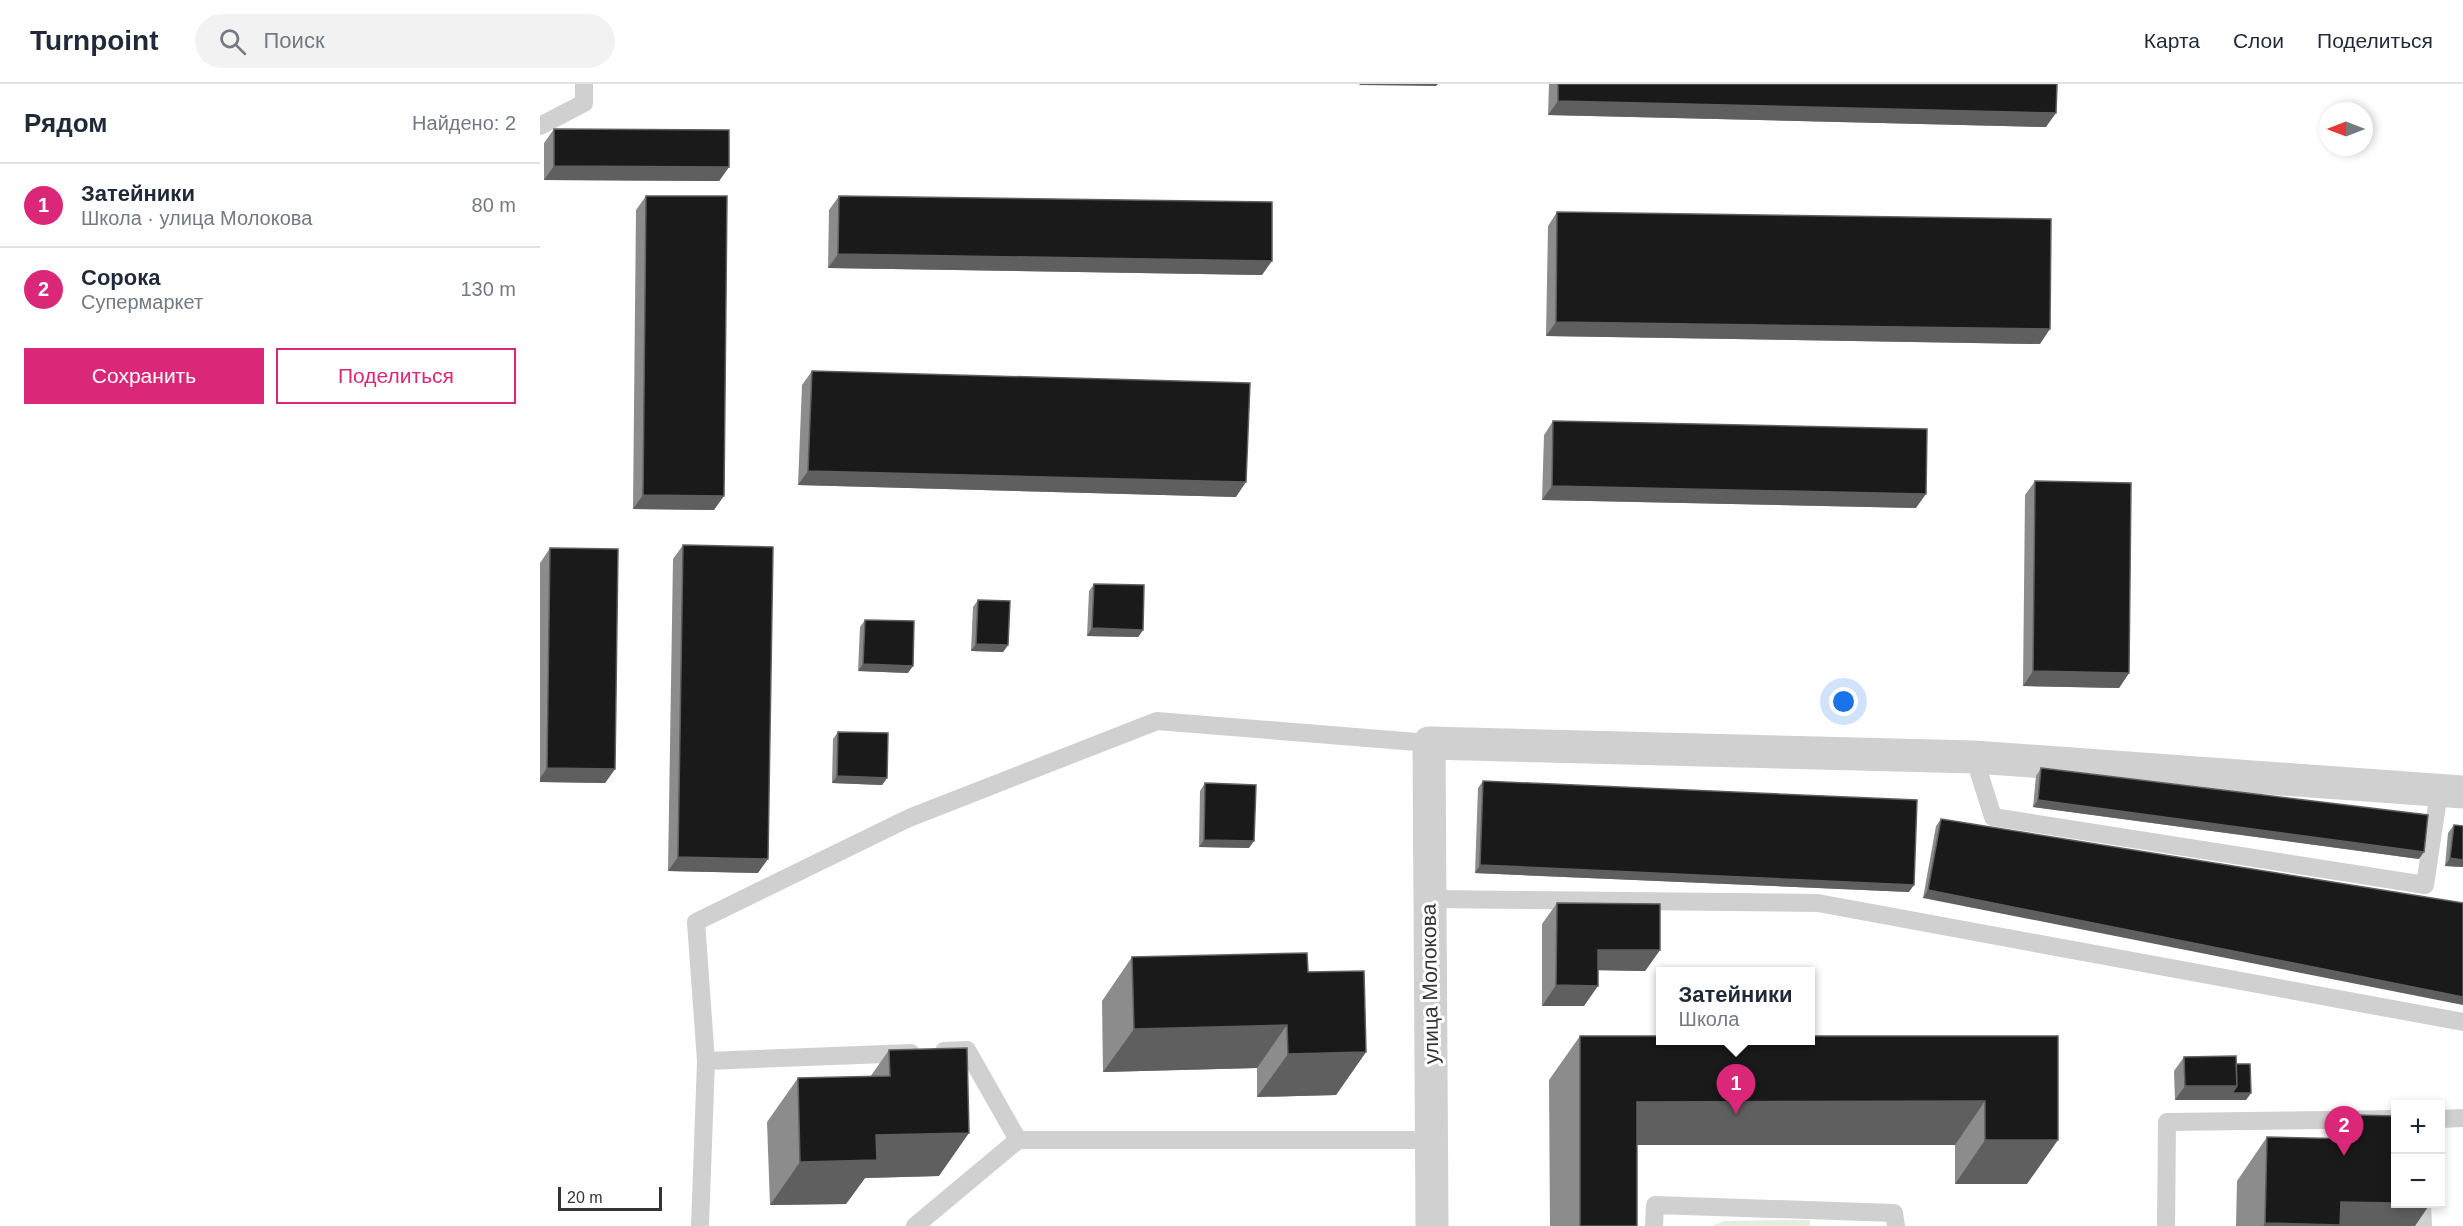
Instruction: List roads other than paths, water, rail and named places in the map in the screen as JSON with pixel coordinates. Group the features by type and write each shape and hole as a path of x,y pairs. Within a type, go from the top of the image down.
{"street":[{"path":"1428,743 1974,757 2451,792"},
{"name":"улица Молокова","path":"1428,743 1432,1226"}],"lane":[{"path":"540,126 584,103 584,84"},
{"path":"700,1226 706,1061 696,922 909,818 1157,722 1428,743"},
{"path":"1974,757 1994,817 2425,885 2451,792"},
{"path":"1430,899 1818,903 2463,1022"},
{"path":"706,1061 967,1050 1018,1140"},
{"path":"2445,1119 2463,1118"},
{"path":"2166,1226 2167,1122 2391,1119"},
{"path":"915,1226 1018,1140 1432,1140"},
{"path":"1654,1226 1655,1205 1894,1214 1896,1226"},
{"path":"2422,1208 2423,1226"}],"place":[{"name":"Затейники","path":"1736,1114"},
{"name":"Сорока","path":"2344,1156"}]}
